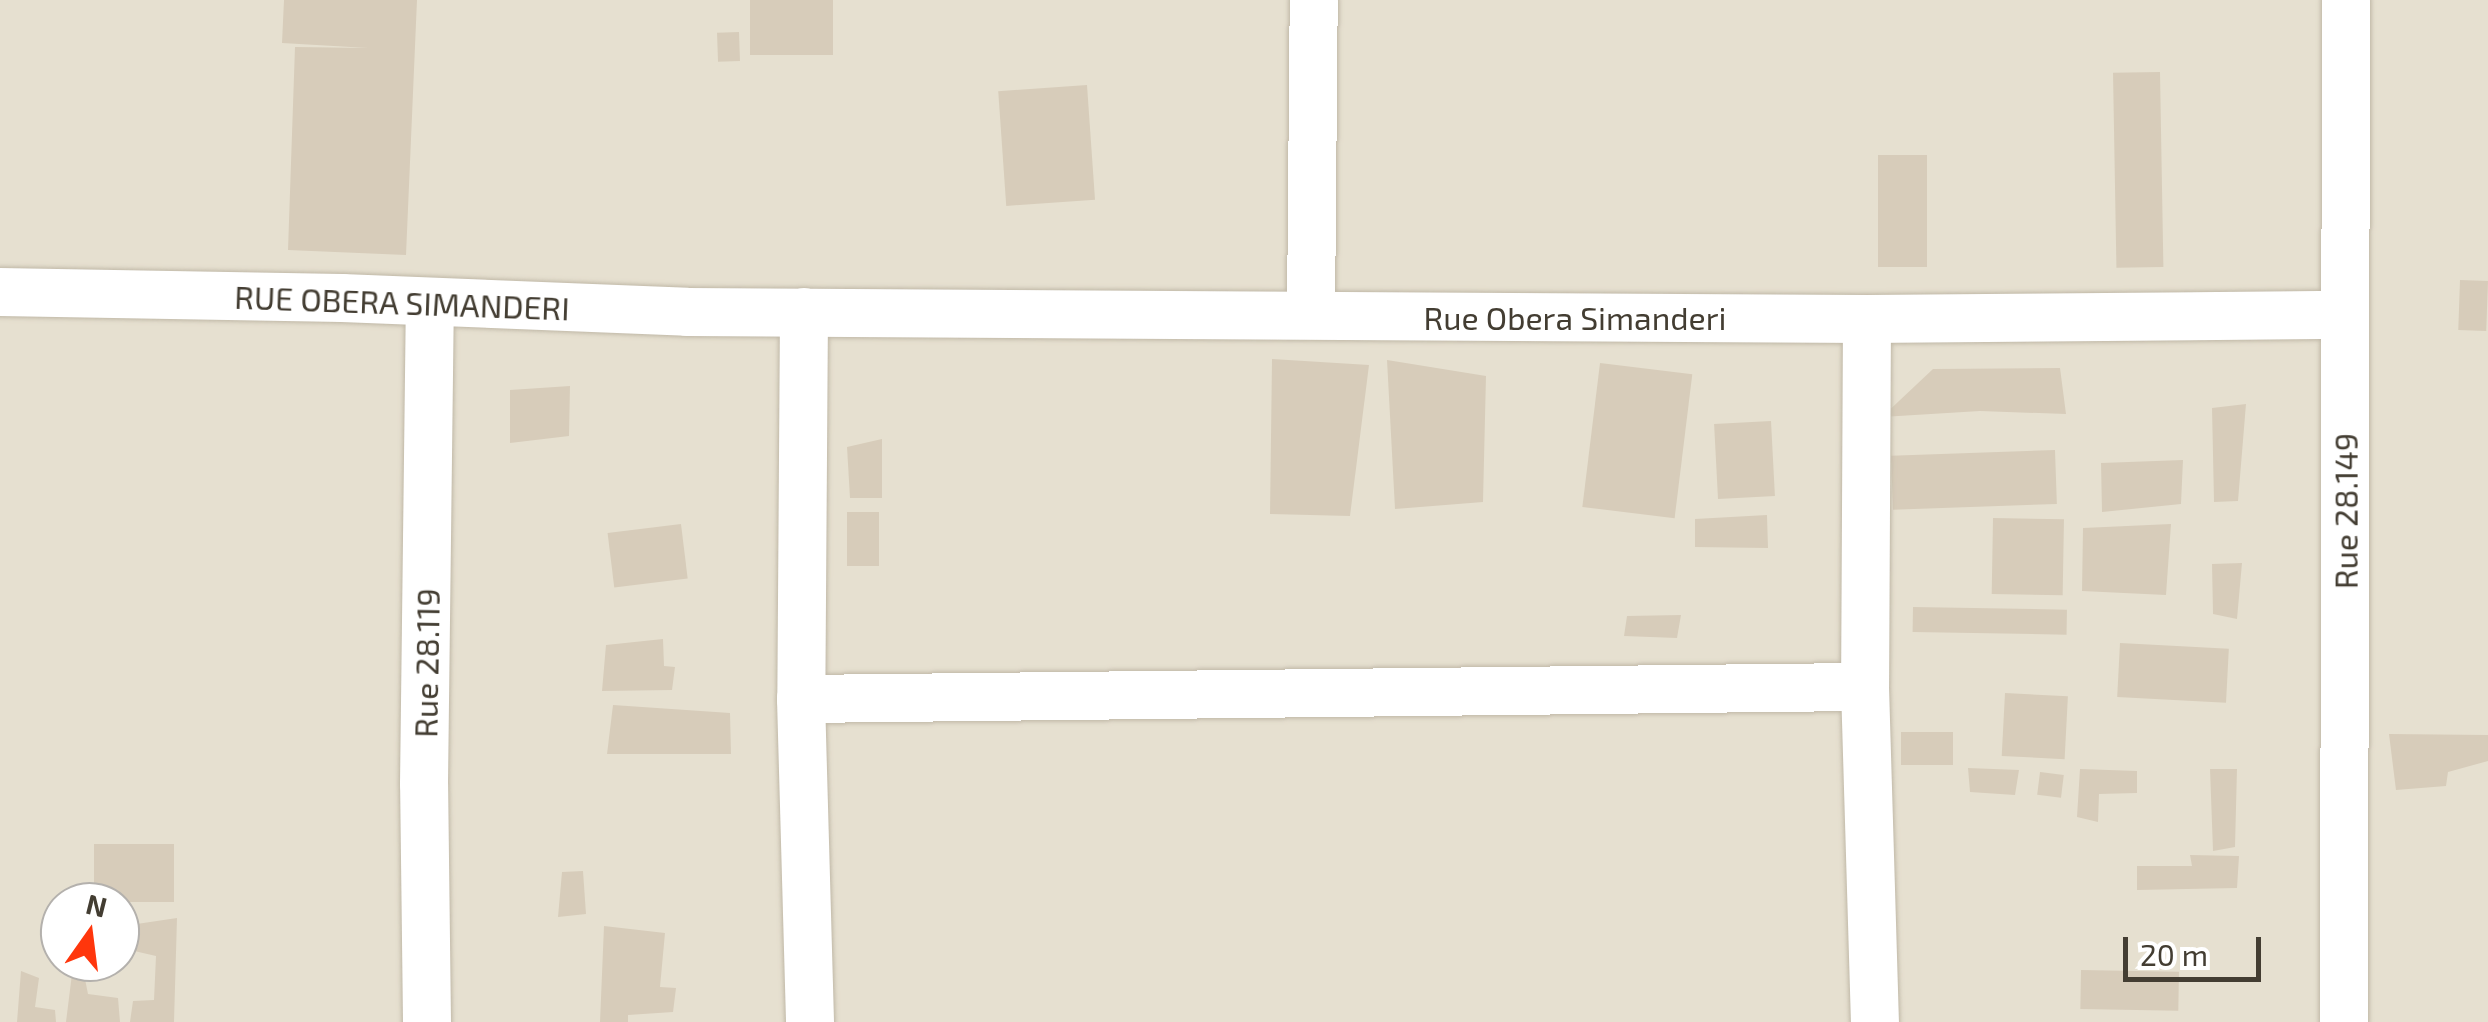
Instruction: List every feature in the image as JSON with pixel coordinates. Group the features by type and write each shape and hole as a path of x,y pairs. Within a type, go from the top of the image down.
{"street":[{"path":"1311,315 1314,0"},
{"name":"Rue 28.149","path":"2344,1022 2346,0"},
{"name":"RUE OBERA SIMANDERI","path":"0,292 804,312"},
{"name":"Rue 28.119","path":"427,1022 430,303"},
{"path":"804,312 802,699 810,1022"},
{"name":"Rue Obera Simanderi","path":"804,312 1867,319 2345,314"},
{"path":"1867,319 1865,687 1875,1022"},
{"path":"802,699 1865,687"}],"shaded area":[{"path":"0,0 2488,0 2488,1022 0,1022"}],"building":[{"path":"284,0 417,0 406,255 288,250 295,47 368,48 282,43"},
{"path":"750,0 833,0 833,55 750,55"},
{"path":"739,32 740,61 718,62 717,33"},
{"path":"2160,72 2163,267 2116,268 2113,73"},
{"path":"1087,85 1095,200 1006,206 998,91"},
{"path":"1878,155 1927,155 1927,267 1878,267"},
{"path":"2460,280 2488,281 2486,331 2458,330"},
{"path":"1272,359 1369,365 1350,516 1270,514"},
{"path":"1387,360 1486,376 1483,502 1395,509"},
{"path":"1600,363 1692,374 1675,518 1582,507"},
{"path":"2060,368 2066,414 1980,411 1882,417 1933,369"},
{"path":"570,386 569,436 510,443 510,390"},
{"path":"2246,404 2238,501 2214,502 2212,408"},
{"path":"1771,421 1775,496 1718,499 1714,424"},
{"path":"882,439 882,498 850,498 847,447"},
{"path":"2055,450 2057,504 1893,510 1891,456"},
{"path":"2183,460 2181,504 2102,512 2101,463"},
{"path":"847,512 879,512 879,566 847,566"},
{"path":"1767,515 1768,548 1695,547 1695,519"},
{"path":"1993,518 2064,519 2063,595 1992,594"},
{"path":"681,524 688,579 614,588 608,533"},
{"path":"2171,524 2166,595 2082,591 2083,528"},
{"path":"2242,563 2237,619 2213,614 2212,564"},
{"path":"1913,607 2067,610 2067,635 1913,632"},
{"path":"1681,615 1677,638 1624,636 1627,616"},
{"path":"663,639 664,666 675,667 672,690 602,691 606,645"},
{"path":"2120,643 2229,649 2226,703 2117,697"},
{"path":"2005,693 2068,696 2065,759 2002,756"},
{"path":"613,705 730,713 731,754 607,754"},
{"path":"1901,732 1953,732 1953,765 1901,765"},
{"path":"2389,734 2488,735 2488,761 2448,772 2446,786 2396,790"},
{"path":"1968,768 2019,770 2015,795 1970,792"},
{"path":"2080,769 2137,771 2137,793 2099,794 2098,822 2077,817"},
{"path":"2210,769 2237,769 2235,847 2213,851"},
{"path":"2040,772 2064,775 2061,798 2037,795"},
{"path":"94,844 174,844 174,902 140,902 140,882 94,882"},
{"path":"2190,855 2239,856 2237,888 2137,890 2137,866 2192,866"},
{"path":"583,871 586,914 558,917 562,872"},
{"path":"177,918 174,1022 130,1022 133,1001 154,1000 156,956 140,952 140,924"},
{"path":"604,926 665,933 660,987 676,988 673,1012 628,1015 628,1022 600,1022"},
{"path":"2081,970 2179,972 2178,1011 2080,1009"},
{"path":"21,971 39,978 35,1007 55,1010 56,1022 17,1022"},
{"path":"71,982 86,982 88,994 118,998 120,1022 66,1022"}]}
